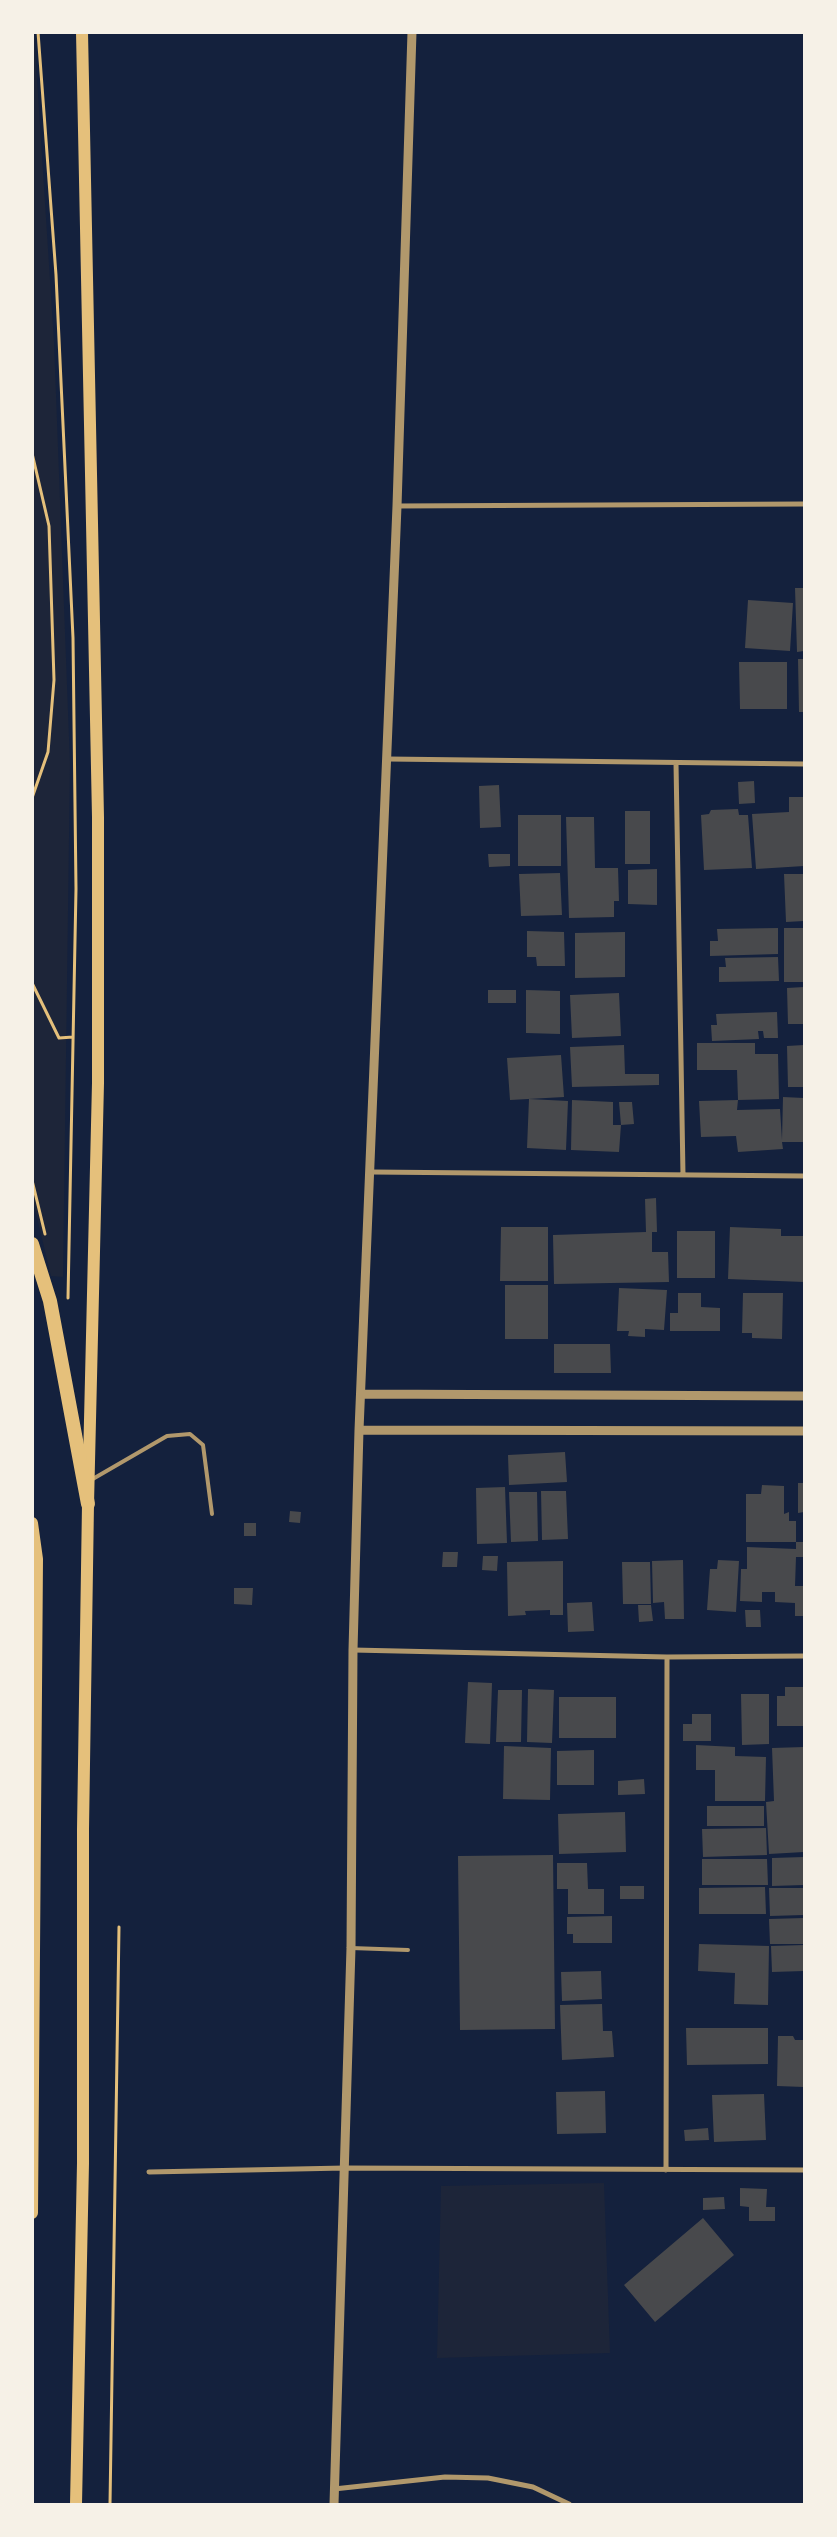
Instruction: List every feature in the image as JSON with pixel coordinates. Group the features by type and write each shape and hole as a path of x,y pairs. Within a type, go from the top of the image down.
{"highway":[{"path":"32,1244 50,1301 88,1504"}],"main road":[{"path":"76,2504 83,2163 83,1829 88,1482 98,1093 98,817 82,32"},
{"path":"32,1523 36,1559 32,2213"}],"street":[{"path":"334,2504 351,1948 353,1650 359,1430 372,1172 388,759 412,32"},
{"path":"397,506 804,504"},
{"path":"388,759 804,764"},
{"path":"676,763 683,1175"},
{"path":"372,1172 804,1176"},
{"path":"361,1394 804,1396"},
{"path":"359,1430 804,1431"},
{"path":"353,1650 667,1657 804,1656"},
{"path":"666,2170 667,1657"},
{"path":"149,2172 345,2168 804,2170"},
{"path":"334,2489 445,2477 488,2478 533,2487 569,2504"}],"lane":[{"path":"88,1482 167,1436 190,1434 203,1445 212,1514"},
{"path":"351,1948 408,1950"}],"path":[{"path":"38,32 56,275 73,638 76,889 68,1306"},
{"path":"32,452 49,526 54,680 48,752 32,798"},
{"path":"32,983 59,1038 73,1037"},
{"path":"110,2504 118,1927"}],"shaded area":[{"path":"34,32 54,342 70,764 63,1277 51,1276 33,1201"},
{"path":"604,2183 610,2353 437,2358 441,2186"}],"building":[{"path":"795,588 804,588 804,651 797,652"},
{"path":"748,600 793,603 790,651 745,648"},
{"path":"798,659 804,659 804,712 799,712"},
{"path":"739,662 787,662 787,709 740,709"},
{"path":"754,781 755,803 739,804 738,782"},
{"path":"499,785 501,827 480,828 479,786"},
{"path":"789,797 803,797 804,866 756,869 752,814 789,812"},
{"path":"738,809 739,815 748,815 752,868 704,870 701,815 709,814 711,810"},
{"path":"625,811 650,811 650,864 625,864"},
{"path":"518,815 561,815 561,866 518,866"},
{"path":"566,817 594,817 595,868 618,868 619,901 614,901 614,917 569,918"},
{"path":"488,854 510,854 510,866 489,867"},
{"path":"657,869 657,905 628,904 628,870"},
{"path":"560,873 562,915 521,916 519,874"},
{"path":"784,874 804,874 804,921 786,922"},
{"path":"778,928 778,954 710,956 710,941 718,941 717,929"},
{"path":"784,928 804,928 804,982 784,982"},
{"path":"527,931 564,932 565,966 537,966 536,957 527,957"},
{"path":"625,932 625,977 575,978 575,933"},
{"path":"778,957 779,981 719,982 719,967 726,967 725,958"},
{"path":"804,987 804,1024 788,1024 787,988"},
{"path":"488,990 516,990 516,1003 488,1003"},
{"path":"526,990 560,991 560,1034 526,1033"},
{"path":"619,993 621,1036 572,1038 570,995"},
{"path":"777,1012 778,1038 764,1038 763,1031 758,1031 759,1039 712,1041 711,1025 717,1025 716,1014"},
{"path":"697,1043 755,1043 755,1054 778,1054 779,1099 738,1100 737,1070 697,1070"},
{"path":"624,1045 625,1074 659,1074 659,1085 572,1087 570,1047"},
{"path":"804,1045 804,1087 788,1087 787,1046"},
{"path":"561,1055 564,1097 510,1100 507,1058"},
{"path":"783,1097 804,1098 804,1142 782,1142 783,1149 738,1152 736,1136 701,1137 699,1101 738,1100 737,1110 780,1109 782,1140"},
{"path":"529,1099 568,1101 566,1150 527,1148"},
{"path":"572,1100 613,1102 613,1125 621,1125 619,1152 571,1150"},
{"path":"619,1102 632,1102 634,1124 621,1125"},
{"path":"656,1198 657,1232 652,1232 652,1252 668,1252 669,1282 554,1284 553,1235 646,1232 645,1199"},
{"path":"501,1227 548,1227 548,1281 500,1281"},
{"path":"730,1227 781,1229 781,1236 804,1236 804,1282 728,1279"},
{"path":"677,1231 715,1231 715,1278 677,1278"},
{"path":"505,1285 548,1285 548,1339 505,1339"},
{"path":"619,1288 667,1290 664,1330 645,1329 645,1337 628,1336 629,1331 617,1331"},
{"path":"678,1293 701,1293 701,1307 720,1308 720,1331 670,1331 670,1313 678,1313"},
{"path":"743,1293 783,1293 782,1339 752,1338 752,1333 742,1333"},
{"path":"554,1344 610,1344 611,1373 554,1373"},
{"path":"565,1452 567,1482 509,1485 508,1455"},
{"path":"798,1483 804,1483 804,1512 798,1513"},
{"path":"762,1485 784,1486 784,1514 789,1512 789,1521 796,1521 796,1542 746,1542 746,1494 761,1494"},
{"path":"505,1487 507,1543 477,1544 476,1488"},
{"path":"541,1491 566,1491 568,1539 542,1540"},
{"path":"509,1492 537,1492 538,1541 511,1542"},
{"path":"290,1511 301,1512 300,1523 289,1522"},
{"path":"244,1523 256,1523 256,1536 244,1536"},
{"path":"796,1542 804,1542 804,1557 796,1557 795,1586 804,1586 804,1616 795,1616 795,1603 775,1602 775,1592 762,1592 762,1602 740,1601 741,1569 747,1569 747,1547 796,1549"},
{"path":"443,1552 458,1552 457,1567 442,1567"},
{"path":"483,1556 498,1556 497,1571 482,1570"},
{"path":"683,1560 684,1619 665,1619 664,1602 653,1603 652,1561"},
{"path":"718,1560 739,1561 736,1612 707,1610 710,1569 717,1569"},
{"path":"563,1561 563,1615 550,1615 550,1610 525,1611 526,1615 508,1616 507,1562"},
{"path":"622,1562 650,1562 651,1604 623,1604"},
{"path":"234,1588 253,1588 252,1605 234,1604"},
{"path":"592,1602 594,1631 568,1632 567,1603"},
{"path":"638,1605 651,1605 653,1621 639,1622"},
{"path":"745,1610 760,1610 761,1627 746,1627"},
{"path":"468,1682 492,1683 490,1744 465,1743"},
{"path":"785,1687 804,1687 804,1726 777,1726 777,1696 785,1696"},
{"path":"528,1689 554,1690 552,1743 527,1742"},
{"path":"498,1690 522,1690 521,1742 496,1742"},
{"path":"741,1694 769,1694 769,1744 742,1745"},
{"path":"559,1697 616,1697 616,1738 559,1738"},
{"path":"692,1714 711,1714 711,1741 683,1741 683,1724 692,1724"},
{"path":"696,1745 735,1747 735,1756 766,1757 765,1801 715,1801 715,1770 696,1770"},
{"path":"504,1746 551,1748 550,1800 503,1799"},
{"path":"804,1747 804,1852 769,1854 766,1802 774,1801 772,1748"},
{"path":"594,1750 594,1785 557,1785 557,1751"},
{"path":"644,1779 645,1794 618,1795 618,1781"},
{"path":"707,1806 764,1806 764,1826 707,1826"},
{"path":"625,1812 626,1852 559,1854 558,1814"},
{"path":"766,1828 767,1855 703,1857 702,1829"},
{"path":"553,1855 555,2029 460,2030 458,1856"},
{"path":"804,1857 804,1885 772,1886 772,1858"},
{"path":"702,1859 767,1859 768,1885 702,1885"},
{"path":"557,1863 587,1863 588,1889 604,1889 604,1914 568,1914 568,1889 557,1889"},
{"path":"620,1886 644,1886 644,1899 620,1899"},
{"path":"765,1887 766,1914 699,1914 699,1888"},
{"path":"769,1888 804,1888 804,1915 770,1916"},
{"path":"612,1916 612,1943 573,1943 573,1934 567,1934 567,1917"},
{"path":"804,1918 804,1944 770,1944 769,1919"},
{"path":"699,1944 769,1946 768,2005 734,2004 735,1973 698,1971"},
{"path":"804,1945 804,1971 772,1972 771,1946"},
{"path":"601,1971 602,1999 562,2001 561,1972"},
{"path":"602,2004 603,2031 612,2031 614,2057 562,2060 560,2005"},
{"path":"686,2028 768,2028 768,2064 687,2065"},
{"path":"778,2036 793,2036 795,2040 804,2040 804,2087 777,2086"},
{"path":"605,2091 606,2133 557,2134 556,2092"},
{"path":"764,2094 766,2140 714,2142 712,2095"},
{"path":"708,2128 709,2140 685,2141 684,2130"},
{"path":"740,2188 767,2189 766,2207 775,2207 775,2221 749,2221 749,2207 740,2206"},
{"path":"724,2197 725,2209 703,2210 703,2198"},
{"path":"703,2218 734,2255 655,2322 624,2285"}]}
